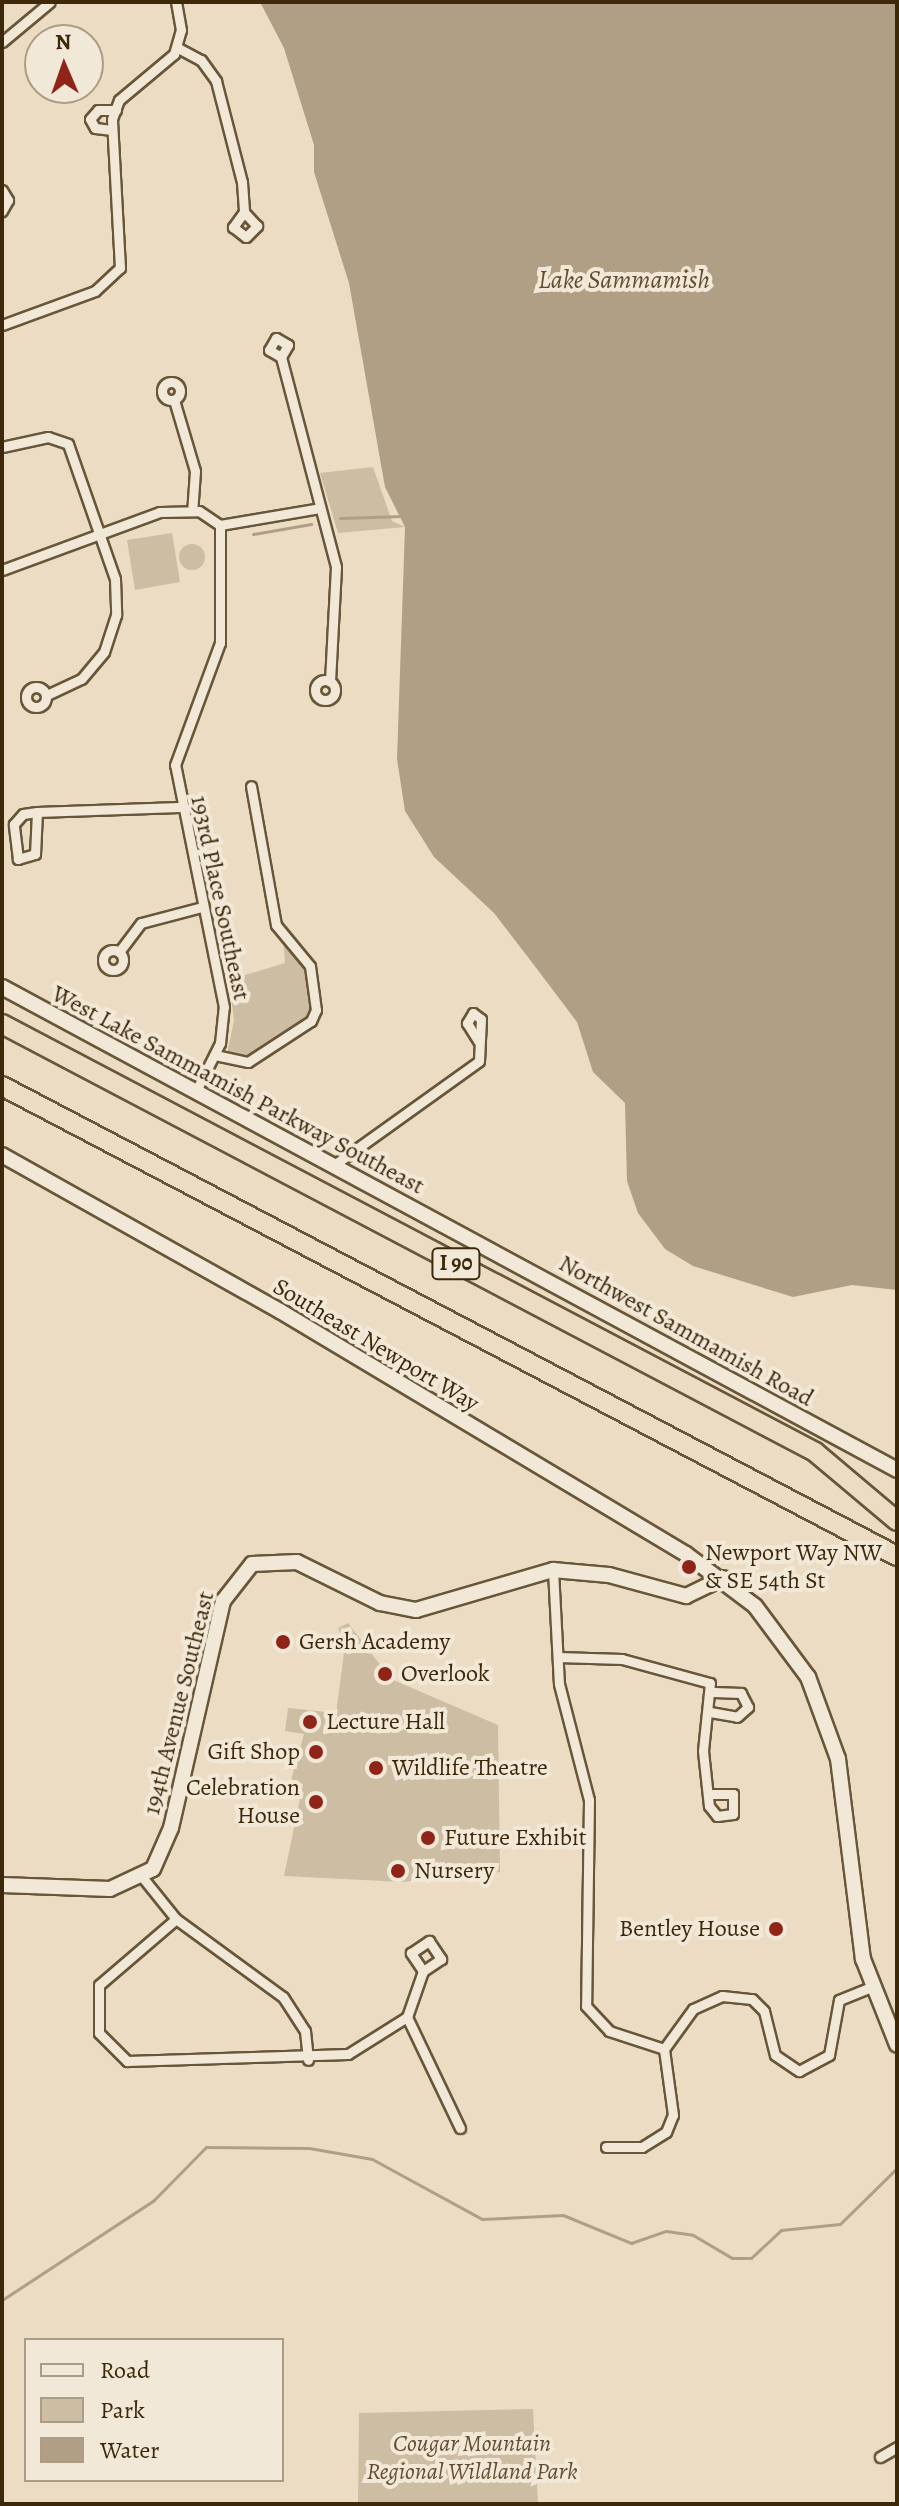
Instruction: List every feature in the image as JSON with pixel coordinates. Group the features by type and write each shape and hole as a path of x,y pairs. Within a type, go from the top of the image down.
{"highway":[{"name":"I 90","path":"2,1024 815,1452 897,1521"},
{"name":"I 90","path":"2,1086 897,1556"}],"street":[{"path":"2,42 50,2"},
{"path":"2,325 33,319 113,279 123,249 112,130 116,110 178,48 176,2"},
{"path":"178,48 201,60 216,81 239,159 244,212"},
{"path":"112,130 95,128 90,119 98,110 116,110"},
{"path":"2,190 8,200 2,211"},
{"path":"281,357 338,584 330,682"},
{"path":"174,400 195,471 192,510"},
{"path":"2,447 61,438 100,531 116,588 111,635 81,679 47,695"},
{"path":"2,570 100,531 192,510 220,525 320,508"},
{"name":"193rd Place Southeast","path":"196,1091 215,1055 224,1000 179,807 175,765 210,686 224,617 220,525"},
{"path":"215,1055 248,1062 311,1021 316,1010 310,966 276,925 251,786"},
{"path":"37,812 35,854 18,859 14,824 37,812 179,807"},
{"path":"119,952 141,923 202,907"},
{"name":"West Lake Sammamish Parkway Southeast","path":"2,987 454,1229"},
{"path":"334,1165 479,1061 479,1042"},
{"name":"Southeast Newport Way","path":"2,1155 280,1311 723,1578 795,1655 828,1727 844,1781 869,1988 897,2045"},
{"name":"Northwest Sammamish Road","path":"454,1229 897,1470"},
{"name":"194th Avenue Southeast","path":"143,1878 166,1848 228,1589 252,1564 275,1558 416,1610 553,1570"},
{"path":"664,2049 609,2031 586,2006 589,1800 558,1657 553,1570 609,1575 686,1596 723,1578"},
{"path":"558,1657 622,1659 700,1677 714,1692 741,1693 748,1707 737,1717 710,1712"},
{"path":"713,1794 703,1765 714,1692"},
{"path":"2,1885 110,1889 143,1878 176,1919 283,1997 305,2031 308,2060"},
{"path":"176,1919 99,1985 99,2033 118,2057 150,2064 308,2060 364,2047 407,2017 423,1971"},
{"path":"606,2147 650,2144 671,2124 664,2049 693,2009 722,1996 745,1996 764,2011 780,2062 809,2069 829,2055 839,2000 869,1988"},
{"path":"407,2017 460,2128"},
{"path":"880,2457 897,2447"}],"green space":[{"path":"373,467 392,521 405,527 338,533 320,473"},
{"path":"172,533 180,582 135,590 127,540"},
{"path":"192,544 201,548 205,557 201,566 192,570 183,566 179,557 183,548"},
{"path":"283,937 306,961 314,1016 248,1062 226,1059 234,1020 229,980 285,963"},
{"path":"348,1623 391,1679 498,1725 500,1872 402,1882 284,1876 303,1784 291,1780 304,1734 285,1731 288,1708 336,1713 345,1645 338,1628"},
{"name":"Cougar Mountain Regional Wildland Park","path":"533,2409 538,2504 358,2504 359,2413"}],"water":[{"name":"Lake Sammamish","path":"260,2 897,2 897,1290 852,1285 793,1297 693,1266 665,1249 638,1213 627,1181 625,1103 593,1072 577,1022 494,913 434,857 405,811 397,759 405,527 385,487 349,283 314,172 314,145 284,48"}],"waterway":[{"path":"340,518 403,516"},
{"path":"253,534 311,524"},
{"path":"2,2300 153,2201 206,2147 309,2148 372,2159 482,2219 563,2215 631,2243 666,2231 693,2235 732,2258 751,2258 781,2230 840,2224 897,2168"}],"place":[{"name":"Newport Way NW & SE 54th St","path":"689,1567"},
{"name":"Gersh Academy","path":"283,1642"},
{"name":"Overlook","path":"385,1674"},
{"name":"Lecture Hall","path":"310,1722"},
{"name":"Gift Shop","path":"316,1752"},
{"name":"Wildlife Theatre","path":"376,1768"},
{"name":"Celebration House","path":"316,1802"},
{"name":"Future Exhibit","path":"428,1838"},
{"name":"Nursery","path":"398,1871"},
{"name":"Bentley House","path":"776,1929"}]}
